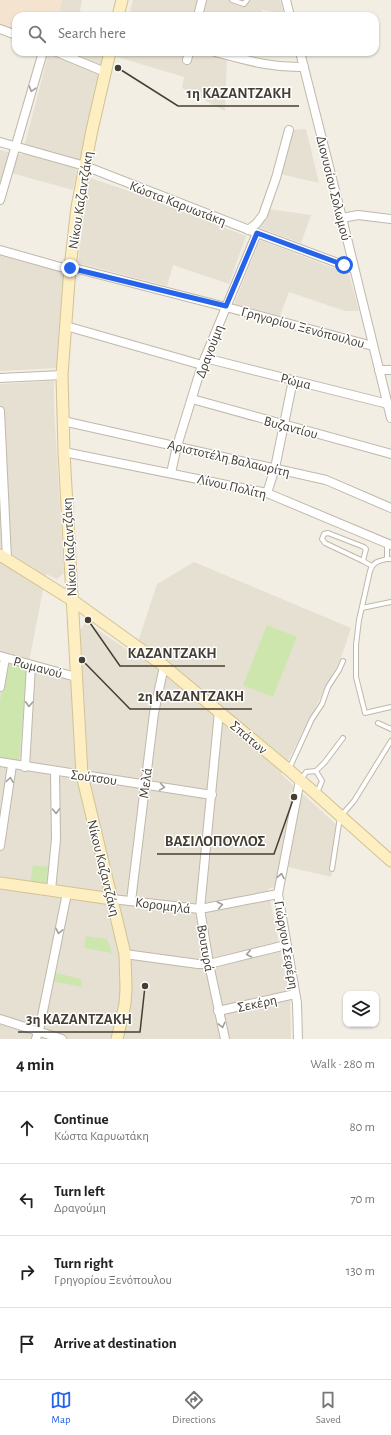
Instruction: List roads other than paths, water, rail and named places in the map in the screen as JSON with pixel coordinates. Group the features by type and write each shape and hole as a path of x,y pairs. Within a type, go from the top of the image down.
{"street":[{"path":"119,12 122,0"},
{"path":"199,12 202,0"},
{"path":"286,0 289,12"},
{"path":"0,29 12,34"},
{"path":"0,197 42,56"},
{"path":"67,56 106,72"},
{"name":"Νίκου Καζαντζάκη","path":"109,56 77,207 70,268 62,375 64,452 82,775 125,954 126,989 124,1010 117,1039"},
{"path":"230,56 264,65 285,68 304,67"},
{"name":"Διονυσίου Σολωμού","path":"301,56 391,418"},
{"path":"248,230 260,220 265,210 276,178 289,130"},
{"name":"Κώστα Καρυωτάκη","path":"0,142 85,166 248,230 354,269"},
{"path":"342,218 358,216 391,219"},
{"name":"Δραγούμη","path":"171,473 177,446 204,361 257,233"},
{"name":"Γρηγορίου Ξενόπουλου","path":"0,250 60,267 70,268 226,306 373,346"},
{"name":"Ρώμα","path":"66,326 204,361 294,380 388,404"},
{"path":"379,370 391,370"},
{"path":"0,378 62,375"},
{"path":"268,493 294,380"},
{"name":"Βυζαντίου","path":"192,399 391,454"},
{"path":"0,411 4,557"},
{"name":"Αριστοτέλη Βαλαωρίτη","path":"63,421 326,480 391,508"},
{"name":"Λίνου Πολίτη","path":"64,452 268,493 389,544"},
{"name":"Σπάτων","path":"4,557 72,600 164,666 289,770 391,861"},
{"path":"0,687 3,657"},
{"name":"Ρωμανού","path":"3,657 76,677"},
{"path":"25,767 31,665"},
{"name":"Μελά","path":"131,901 154,713 164,666"},
{"name":"Βουτυρά","path":"219,712 200,909 218,1011 225,1039"},
{"name":"Σούτσου","path":"0,762 55,772 212,795"},
{"path":"0,846 12,765"},
{"path":"51,890 56,839 55,772"},
{"name":"Γιώργου Σεφέρη","path":"298,1039 297,1004 278,894 300,780"},
{"name":"Κορομηλά","path":"0,883 112,899 200,909 278,894"},
{"path":"37,1035 67,893"},
{"path":"125,954 198,964 209,964 286,945"},
{"name":"Σεκέρη","path":"218,1011 295,994"},
{"path":"0,1019 37,1035 62,1039"}],"lane":[{"path":"232,0 244,4 247,0"},
{"path":"363,562 366,552 364,547 328,533 324,534 322,539 325,543 363,562 372,566"},
{"path":"389,544 389,559 376,562 372,566 362,608 356,645 356,677 365,713 391,707"},
{"path":"362,608 391,602"},
{"path":"289,770 312,719 322,704 328,687 343,661"},
{"path":"378,723 391,729"},
{"path":"300,780 306,772 316,771 325,762 343,738"},
{"path":"332,869 340,817 354,801 391,741"},
{"path":"316,771 322,781 316,795"}],"place":[{"name":"1η ΚΑΖΑΝΤΖΑΚΗ","path":"118,68"},
{"name":"ΚΑΖΑΝΤΖΑΚΗ","path":"88,620"},
{"name":"2η ΚΑΖΑΝΤΖΑΚΗ","path":"82,660"},
{"name":"ΒΑΣΙΛΟΠΟΥΛΟΣ","path":"294,797"},
{"name":"3η ΚΑΖΑΝΤΖΑΚΗ","path":"145,986"}]}
